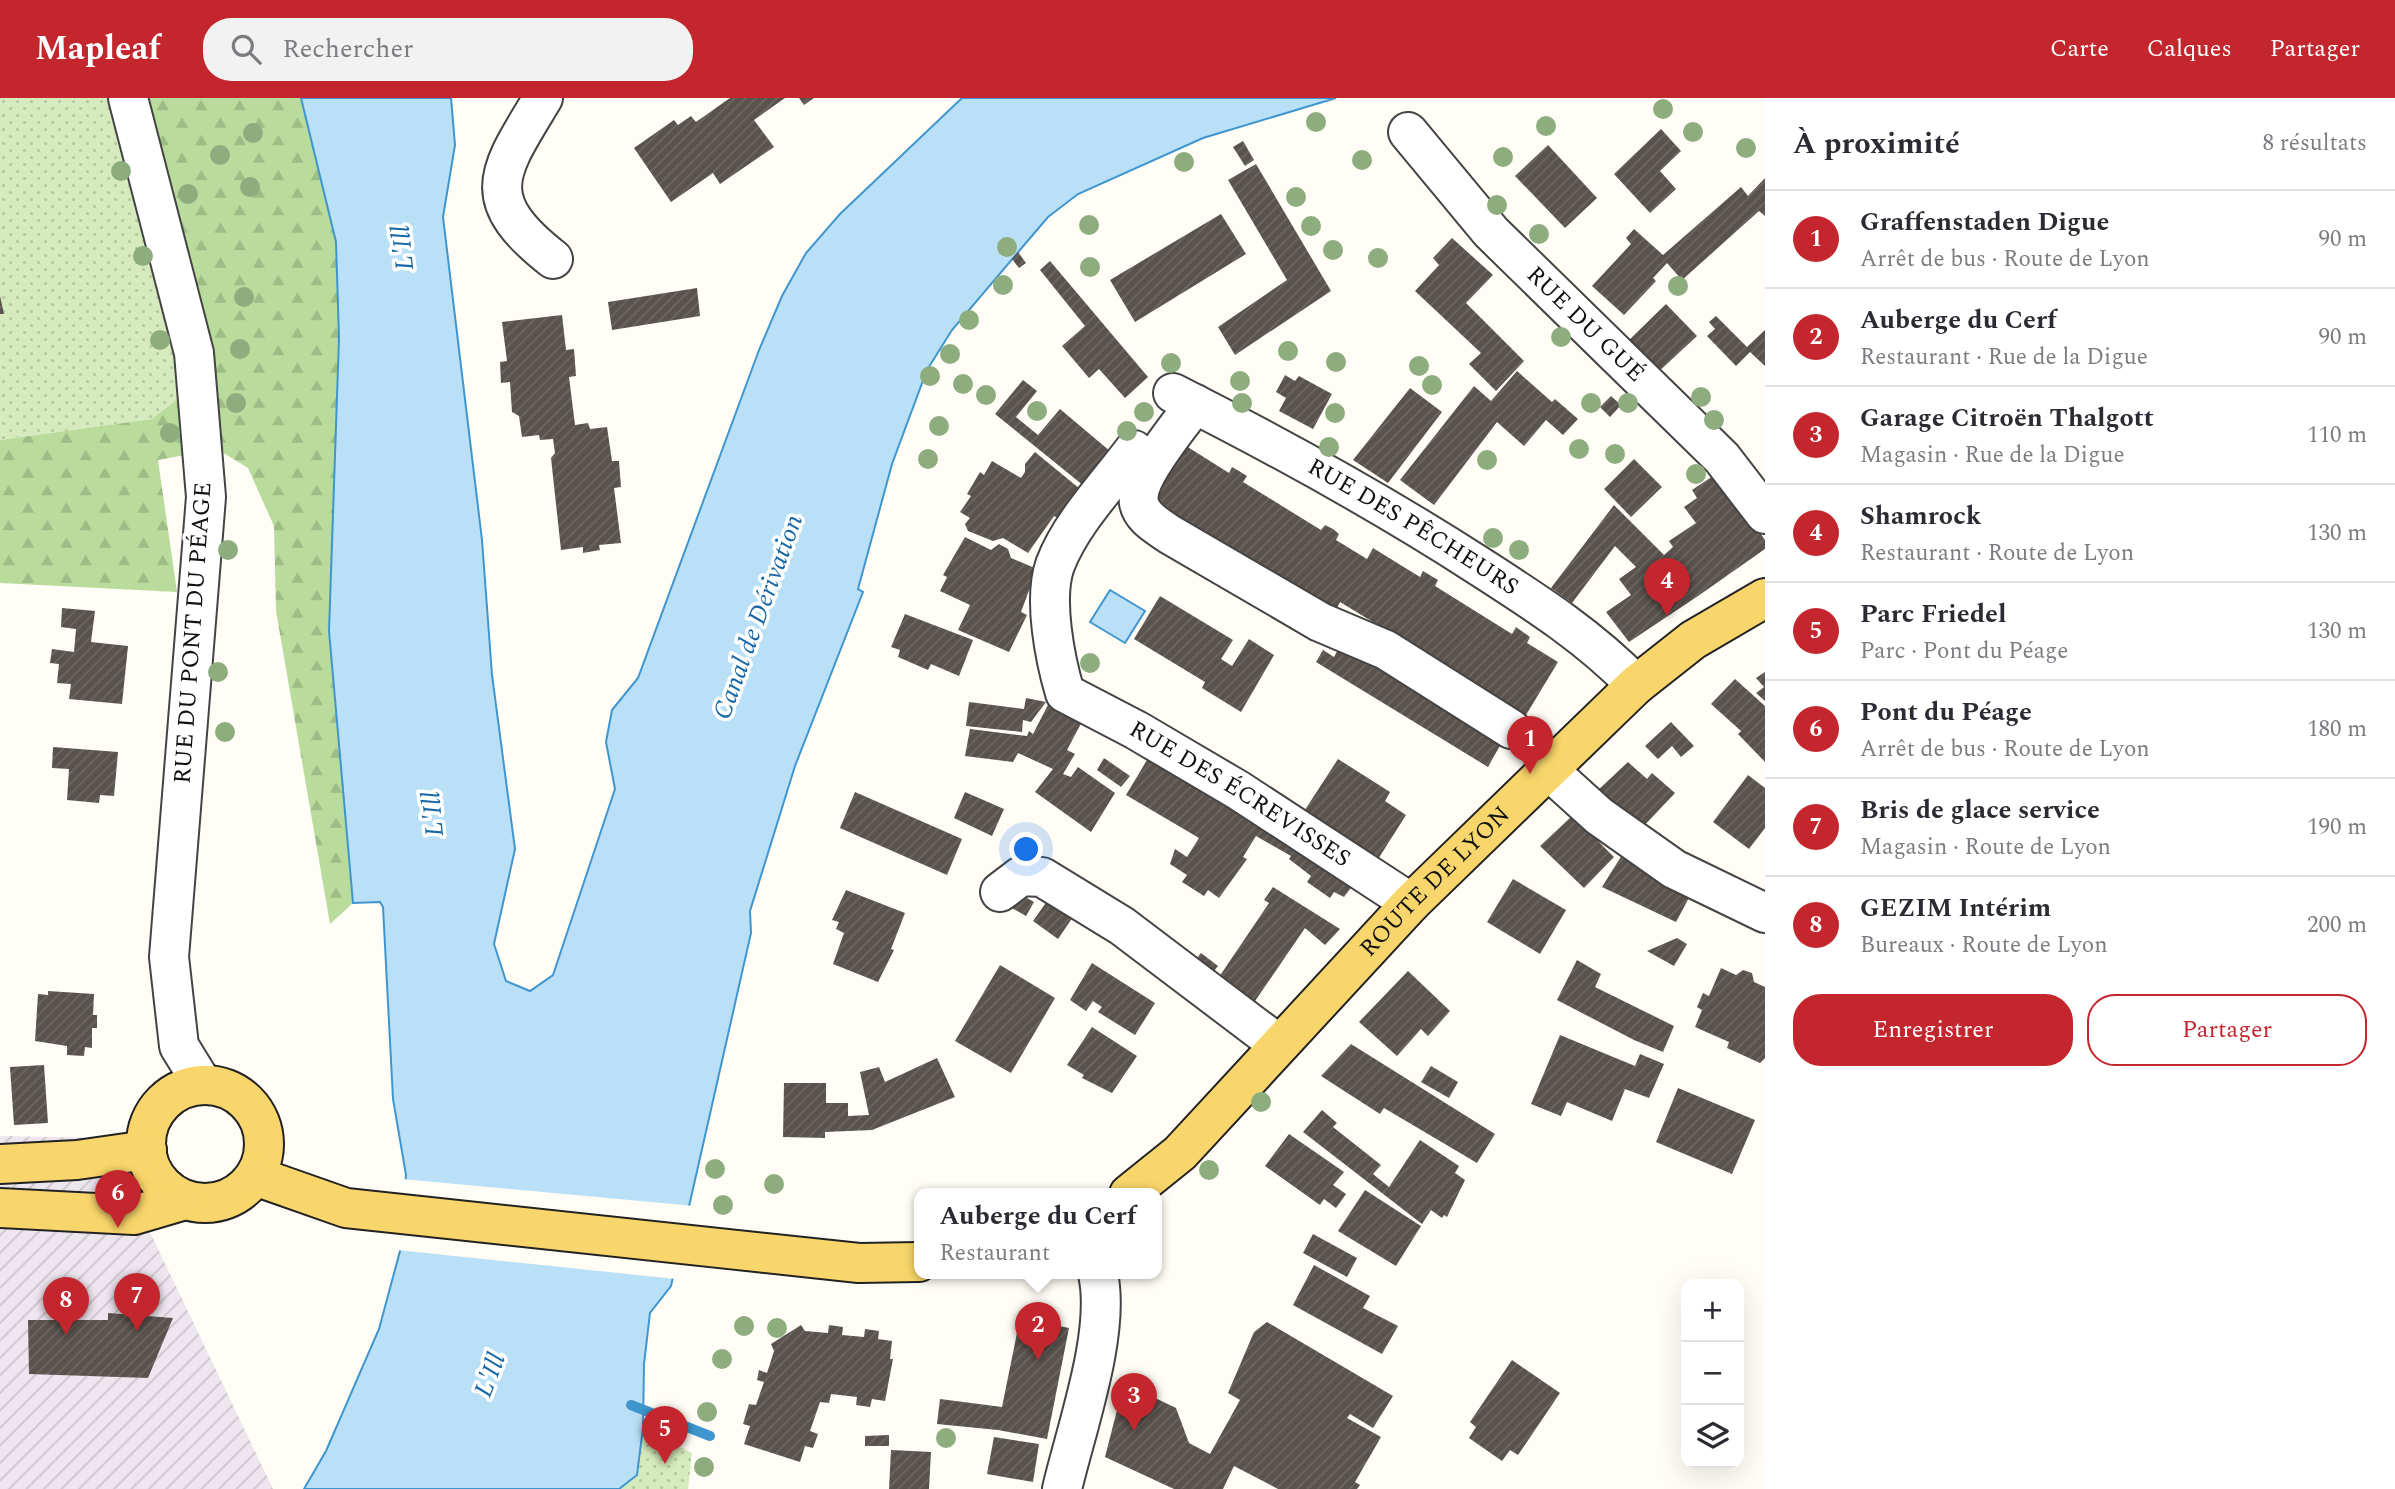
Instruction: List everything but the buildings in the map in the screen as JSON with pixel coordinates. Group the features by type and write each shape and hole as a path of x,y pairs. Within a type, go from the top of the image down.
{"main road":[{"name":"ROUTE DE LYON","path":"1136,1188 1180,1153 1411,903 1636,685 1693,640 1765,598"},
{"path":"0,1208 134,1215 186,1200 217,1202 245,1188 255,1176 262,1160 264,1142 261,1124 251,1107 238,1095 221,1087 203,1085 184,1089 167,1099 155,1113 147,1131 150,1167 159,1181 186,1200"},
{"path":"0,1164 77,1160 147,1150"},
{"path":"255,1176 346,1208 859,1263 914,1262"}],"street":[{"name":"RUE DU PONT DU PÉAGE","path":"128,98 194,353 206,497 169,957 179,1046 203,1085"},
{"path":"543,98 509,157 502,182 502,204 516,225 553,259"},
{"name":"RUE DU GUÉ","path":"1408,132 1491,232 1722,458 1765,514"},
{"name":"RUE DES PÊCHEURS","path":"1511,729 1386,650 1320,621 1169,534 1147,518 1140,505 1142,481 1184,398 1323,470 1460,554 1562,620 1611,658 1636,685"},
{"name":"RUE DES ÉCREVISSES","path":"1134,450 1062,548 1054,567 1051,582 1055,652 1065,693 1136,730 1238,790 1411,903"},
{"path":"1547,769 1599,816 1674,869 1765,913"},
{"path":"1000,892 1021,876 1032,874 1051,882 1122,926 1278,1044"},
{"path":"1062,1489 1098,1339 1101,1304 1098,1279"}],"shaded area":[{"path":"0,1136 105,1138 273,1489 0,1489"}],"green space":[{"path":"0,98 144,98 192,261 208,376 152,419 0,440"},
{"path":"144,98 301,98 336,242 339,338 329,631 353,903 330,924 276,611 274,526 248,468 217,449 158,460 177,592 0,583 0,440 152,419 207,376 192,261"},
{"path":"643,1427 692,1453 688,1489 619,1489 637,1475"}],"water":[{"path":"301,98 451,98 455,145 443,217 482,540 492,675 515,849 494,944 506,981 530,991 553,975 615,789 606,742 612,710 638,678 759,350 782,296 806,253 840,214 962,98 1336,98 1203,138 1078,194 1048,217 952,330 927,370 892,464 858,589 863,592 795,766 750,911 751,933 671,1286 650,1313 644,1364 643,1427 637,1475 619,1489 304,1489 326,1451 379,1329 400,1251 406,1175 393,1099 383,907 380,902 353,903 329,631 339,338 336,242"},
{"path":"1110,590 1145,611 1125,643 1090,622"}],"pier":[{"path":"402,1179 694,1206 676,1279 397,1250"}],"waterway":[{"path":"631,1405 710,1436"}],"place":[{"name":"Shamrock","path":"1667,616"},
{"name":"Graffenstaden Digue","path":"1530,774"},
{"name":"Pont du Péage","path":"118,1228"},
{"name":"Bris de glace service","path":"137,1331"},
{"name":"GEZIM Intérim","path":"66,1335"},
{"name":"Auberge du Cerf","path":"1038,1360"},
{"name":"Garage Citroën Thalgott","path":"1134,1431"},
{"name":"Parc Friedel","path":"665,1464"}],"water label":[{"name":"L'Ill","path":"403,248"},
{"name":"Canal de Dérivation","path":"758,617"},
{"name":"L'Ill","path":"433,814"},
{"name":"L'Ill","path":"490,1375"}]}
